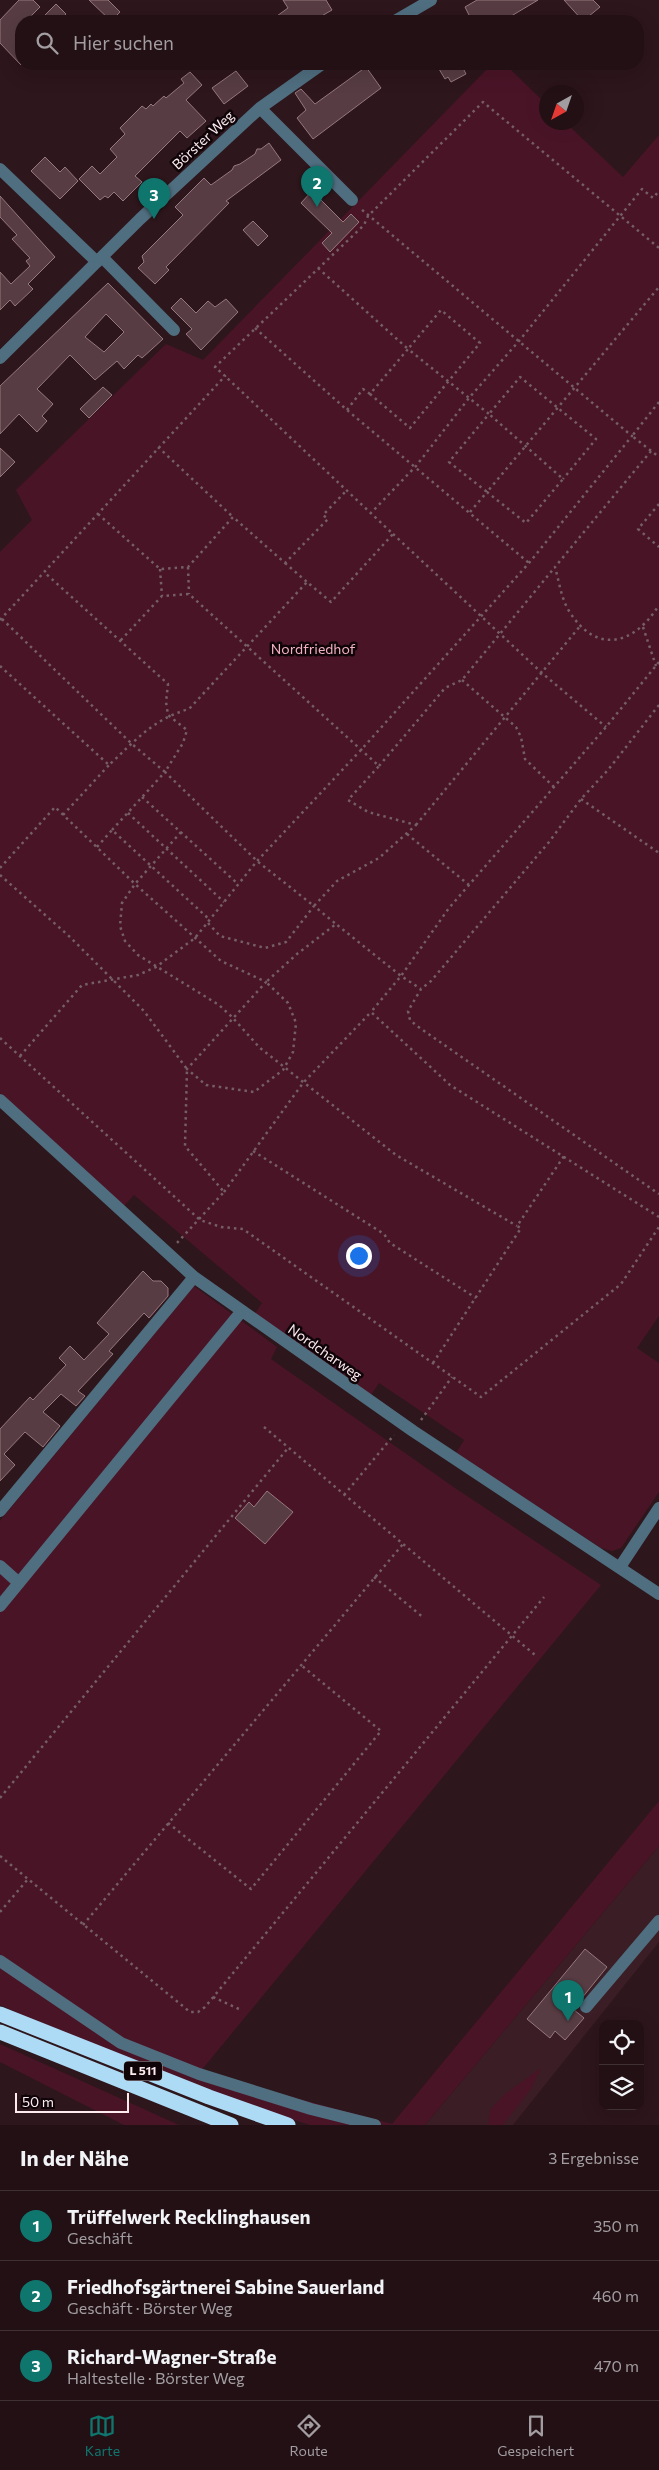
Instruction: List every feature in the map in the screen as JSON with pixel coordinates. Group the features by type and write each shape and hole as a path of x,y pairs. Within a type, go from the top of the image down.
{"highway":[{"name":"L 511","path":"0,2014 209,2097 288,2125"},
{"name":"L 511","path":"0,2032 231,2125"}],"street":[{"path":"405,15 431,0"},
{"name":"Börster Weg","path":"0,358 260,108 314,70"},
{"path":"260,108 352,200"},
{"path":"0,169 174,330"},
{"name":"Nordcharweg","path":"0,1100 194,1277 241,1312 408,1428 659,1594"},
{"path":"0,1511 194,1277"},
{"path":"0,1606 241,1312"},
{"path":"620,1567 659,1508"},
{"path":"0,1566 19,1583"},
{"path":"586,2007 659,1921"},
{"path":"0,1961 121,2043 199,2074 311,2109 375,2125"}],"path":[{"path":"606,727 542,673 215,367 364,225 368,216 483,102 659,248"},
{"path":"370,514 416,466 469,398 642,189 653,198 659,191"},
{"path":"368,216 659,457"},
{"path":"318,268 370,313 371,318 489,414 563,479"},
{"path":"470,512 659,287"},
{"path":"347,410 363,389 410,428 480,343 441,310 370,394"},
{"path":"255,328 347,410 529,562"},
{"path":"225,376 1,619 257,860 401,976 421,989"},
{"path":"520,377 558,407 596,439 526,523 449,462 520,377"},
{"path":"20,1056 82,985 112,978 138,975 156,967 195,938 257,860 360,751 529,562 659,402"},
{"path":"158,447 233,517 331,602 393,534"},
{"path":"416,825 368,812 348,800 445,688 462,680 650,451"},
{"path":"285,563 328,519 323,516 346,491"},
{"path":"659,504 638,528 659,547"},
{"path":"98,514 160,569 162,596"},
{"path":"160,569 188,567 233,517"},
{"path":"188,567 189,594 360,751 379,766"},
{"path":"555,567 569,611 581,625 597,636 616,641 629,637 643,627 659,605"},
{"path":"44,572 168,684 166,702 168,715 187,730 183,743 164,772 98,847"},
{"path":"64,815 109,765 132,744 168,715 189,709 307,582"},
{"path":"121,640 162,596 189,594"},
{"path":"112,830 152,866 209,922 220,936 266,948 286,942 314,906 337,881 379,858 416,825 581,625"},
{"path":"643,627 656,666"},
{"path":"168,1253 224,1192 303,1083 371,1012 401,976 449,908 606,727 659,662"},
{"path":"0,666 109,765"},
{"path":"462,680 506,716 516,727 525,759 554,787"},
{"path":"659,705 608,770 581,799 549,842 432,981 421,989 408,1011 410,1020 659,1194"},
{"path":"142,797 238,884"},
{"path":"581,799 659,853"},
{"path":"0,868 55,807 135,884 221,961 266,982 288,1003 296,1023 293,1052 284,1067 254,1092 234,1091 206,1085 187,1069 144,1011 112,978 0,875"},
{"path":"127,813 224,902"},
{"path":"181,832 135,884 122,903 120,926 125,941 156,967 219,1006 232,1017 260,1048 396,1155 521,1228 433,1363"},
{"path":"407,834 469,885"},
{"path":"224,1192 185,1146 187,1069 232,1017 266,982 297,954 336,924"},
{"path":"371,1012 450,1085 659,1217"},
{"path":"0,1038 200,1220 221,1227 243,1229 481,1397 621,1284 659,1228"},
{"path":"253,1151 384,1234 390,1243 476,1298"},
{"path":"517,1226 564,1156"},
{"path":"344,1495 408,1428 452,1377"},
{"path":"264,1427 535,1655"},
{"path":"0,1798 288,1448"},
{"path":"83,1925 403,1544"},
{"path":"374,1577 424,1618"},
{"path":"0,1856 190,2012 198,2012 213,1997 544,1597"},
{"path":"168,1823 251,1889 381,1731 301,1665"},
{"path":"0,1912 28,1879"},
{"path":"213,1997 241,2010"}],"shaded area":[{"path":"659,1846 659,1942 513,2125 425,2125"}],"green space":[{"name":"Nordfriedhof","path":"486,70 511,70 539,97 539,130 573,130 623,177 659,135 659,1316 637,1348 659,1363 659,1492 621,1548 612,1551 601,1548 456,1453 464,1440 379,1383 371,1395 254,1315 262,1303 134,1195 124,1206 0,1093 0,552 32,520 16,490 166,344 203,360"},
{"path":"194,1286 277,1347 271,1359 455,1488 601,1585 200,2072 392,2124 659,1801 659,1846 425,2125 310,2125 234,2101 105,2052 0,2005 0,1521"},
{"path":"0,2044 179,2125 124,2125 0,2062"},
{"path":"541,2068 531,2089 503,2125 488,2125 490,2110 505,2094"}],"building":[{"path":"19,0 33,0 40,7 32,15 15,15 15,59 0,43 0,20"},
{"path":"89,0 108,0 120,12 117,15 105,15"},
{"path":"283,0 326,0 332,10 323,15 278,15 288,8"},
{"path":"477,0 538,0 513,15 469,15 465,7"},
{"path":"564,0 593,0 600,7 590,15 578,15"},
{"path":"56,4 66,14 65,15 45,15"},
{"path":"362,70 368,70 381,88 313,139 297,118 306,110 295,93 301,89 315,104"},
{"path":"440,70 464,70 466,74 451,82 448,77 445,79"},
{"path":"236,71 248,86 224,104 212,88"},
{"path":"190,72 202,85 186,100 206,121 187,138 180,131 135,176 142,182 123,201 114,192 108,198 105,196 100,200 79,179 92,166 100,174 117,157 110,149 125,134 120,128 142,106 146,109 151,104 153,106 164,96 166,98 184,83 181,79"},
{"path":"269,143 281,160 226,201 229,203 166,267 169,270 155,284 138,268 144,262 142,256 183,215 175,207 204,178 211,185 232,170 234,166 255,154 257,149 261,149"},
{"path":"45,157 60,172 65,167 78,181 60,199 31,171"},
{"path":"312,191 343,222 351,214 359,222 330,252 322,243 332,233 301,203"},
{"path":"0,196 55,257 28,284 33,289 15,306 10,300 0,310 0,272 11,284 30,266 26,261 30,258 12,239 17,235 0,217"},
{"path":"253,221 268,236 258,246 243,230"},
{"path":"108,283 163,339 142,358 138,355 124,369 117,361 95,380 70,355 37,389 53,404 42,416 47,421 37,432 19,414 0,434 0,386","holes":["106,314 124,332 104,352 85,337"]},
{"path":"181,298 196,313 208,301 215,307 226,299 238,312 201,350 186,334 192,329 171,308"},
{"path":"103,387 112,395 89,418 80,409"},
{"path":"0,448 15,462 0,477"},
{"path":"143,1271 153,1281 161,1281 168,1288 168,1296 149,1318 144,1313 109,1351 113,1354 78,1391 85,1396 76,1406 61,1394 43,1412 60,1426 43,1447 25,1432 4,1454 15,1465 0,1481 0,1429 30,1397 33,1400 66,1365 59,1358 70,1346 84,1360 109,1334 97,1323"},
{"path":"267,1491 293,1512 265,1544 235,1518 249,1502 254,1507"},
{"path":"585,1949 607,1967 573,2009 584,2018 565,2040 555,2031 550,2038 527,2019"}],"place":[{"name":"Friedhofsgärtnerei Sabine Sauerland","path":"317,207"},
{"name":"Richard-Wagner-Straße","path":"154,219"},
{"name":"Trüffelwerk Recklinghausen","path":"568,2021"}]}
